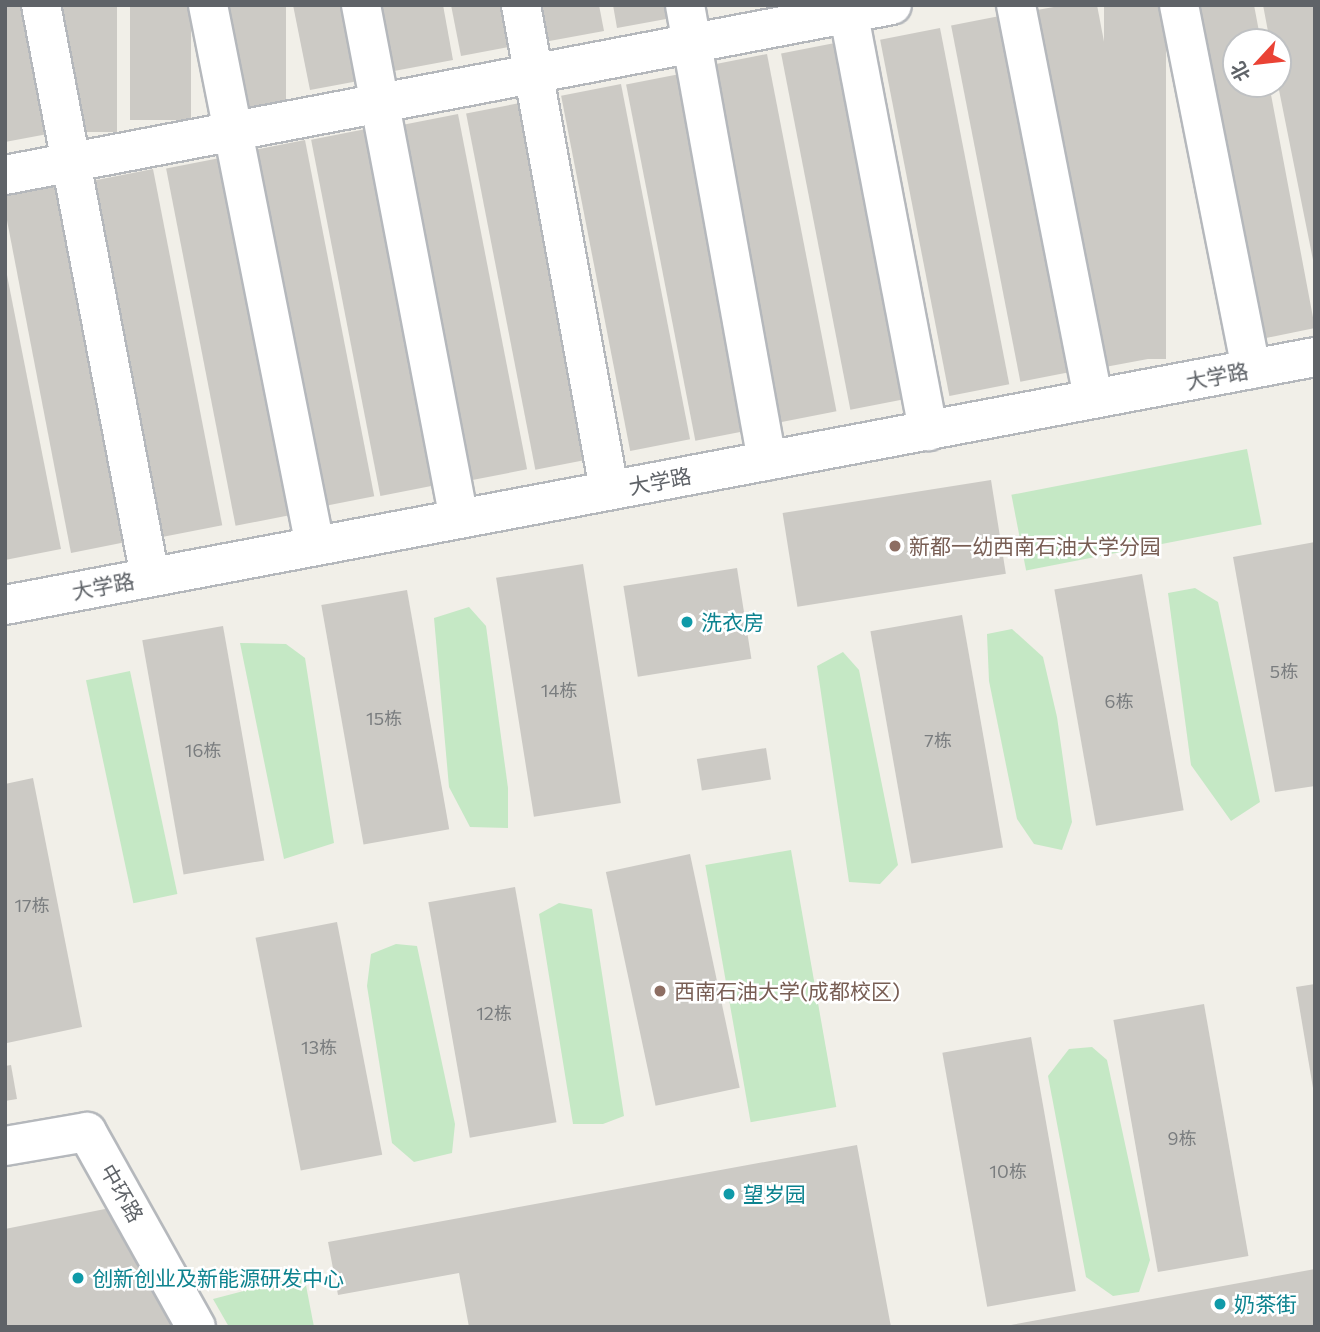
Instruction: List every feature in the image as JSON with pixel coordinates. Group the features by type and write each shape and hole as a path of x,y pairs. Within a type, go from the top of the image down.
{"street":[{"path":"41,5 150,577"},
{"path":"208,5 315,546"},
{"path":"361,5 459,519"},
{"path":"521,5 609,491"},
{"path":"685,5 767,461"},
{"path":"5,175 692,43 848,9 892,5"},
{"path":"1016,5 1093,399"},
{"path":"1179,5 1251,369"},
{"path":"848,9 928,430"},
{"name":"大学路","path":"5,605 1315,357"},
{"name":"中环路","path":"5,1146 87,1132 196,1327"}],"green space":[{"path":"1247,449 1262,525 1026,570 1011,495"},
{"path":"1195,588 1218,602 1260,802 1231,821 1191,765 1168,593"},
{"path":"469,607 486,626 508,788 508,828 470,827 449,787 434,618"},
{"path":"1012,629 1043,657 1057,717 1072,822 1062,850 1034,844 1017,819 989,681 987,634"},
{"path":"240,643 286,644 305,658 334,843 284,859"},
{"path":"843,652 859,670 898,865 880,884 849,882 817,666"},
{"path":"130,671 177,894 133,903 86,680"},
{"path":"791,850 836,1107 751,1122 705,865"},
{"path":"559,903 592,909 624,1116 603,1124 573,1124 539,914"},
{"path":"396,944 417,946 455,1124 452,1153 414,1162 392,1143 367,986 371,954"},
{"path":"1092,1047 1107,1060 1150,1260 1139,1292 1113,1296 1086,1277 1048,1076 1069,1049"},
{"path":"304,1275 314,1327 229,1327 213,1299"}],"building":[{"path":"5,5 28,5 53,133 5,142"},
{"path":"56,5 117,5 117,132 56,132"},
{"path":"130,5 191,5 191,120 130,120"},
{"path":"225,5 286,5 286,108 225,108"},
{"path":"293,5 355,5 369,79 310,90"},
{"path":"381,5 443,5 453,60 394,71"},
{"path":"451,5 512,5 520,45 461,56"},
{"path":"537,5 599,5 604,31 544,42"},
{"path":"613,5 675,5 677,17 617,28"},
{"path":"1065,5 1097,5 1164,356 1105,367 1037,10"},
{"path":"1104,5 1166,5 1166,359 1104,359"},
{"path":"1192,5 1254,5 1258,28 1222,28 1222,98 1272,98 1315,328 1256,340"},
{"path":"1263,5 1315,5 1315,270 1281,98 1292,98 1292,28 1267,28"},
{"path":"1010,14 1079,370 1020,382 951,25"},
{"path":"940,28 1009,384 949,396 880,40"},
{"path":"840,42 909,398 850,410 781,53"},
{"path":"767,54 836,411 777,423 707,66"},
{"path":"685,73 754,429 695,441 626,84"},
{"path":"621,84 690,439 630,451 561,96"},
{"path":"525,102 594,458 535,470 466,113"},
{"path":"458,114 527,469 467,481 398,126"},
{"path":"371,128 440,484 380,496 311,140"},
{"path":"305,140 374,496 314,508 245,152"},
{"path":"225,157 294,514 236,526 166,168"},
{"path":"153,169 222,525 163,537 94,180"},
{"path":"62,185 131,541 71,553 5,210 5,195"},
{"path":"5,265 61,549 5,560"},
{"name":"新都一幼西南石油大学分园","path":"991,480 1006,574 797,607 783,513"},
{"path":"1315,542 1315,786 1275,792 1233,557"},
{"path":"583,564 621,803 534,817 496,578"},
{"name":"洗衣房","path":"737,568 751,659 638,677 623,586"},
{"path":"1142,574 1184,810 1096,826 1054,589"},
{"path":"407,590 449,829 364,844 321,605"},
{"path":"962,615 1003,847 911,864 870,631"},
{"path":"223,626 264,860 184,875 142,640"},
{"path":"766,748 771,780 702,791 697,759"},
{"path":"33,778 82,1027 7,1043 5,784"},
{"path":"690,854 740,1088 656,1106 606,872"},
{"path":"515,887 557,1122 470,1138 428,902"},
{"path":"337,922 382,1155 301,1170 256,938"},
{"path":"1315,984 1315,1088 1313,1088 1296,987"},
{"path":"1204,1004 1248,1256 1158,1272 1113,1020"},
{"path":"1031,1037 1076,1291 987,1307 942,1053"},
{"path":"11,1065 17,1099 5,1101 5,1066"},
{"name":"望岁园","path":"857,1145 891,1327 469,1327 459,1273 338,1295 328,1242"},
{"name":"创新创业及新能源研发中心","path":"110,1208 180,1327 5,1327 5,1229"},
{"name":"奶茶街","path":"1315,1269 1315,1327 1011,1327 1011,1325"}],"place":[{"name":"新都一幼西南石油大学分园","path":"895,546"},
{"name":"洗衣房","path":"687,622"},
{"name":"西南石油大学(成都校区)","path":"660,991"},
{"name":"望岁园","path":"729,1194"},
{"name":"创新创业及新能源研发中心","path":"78,1278"},
{"name":"奶茶街","path":"1220,1304"}]}
